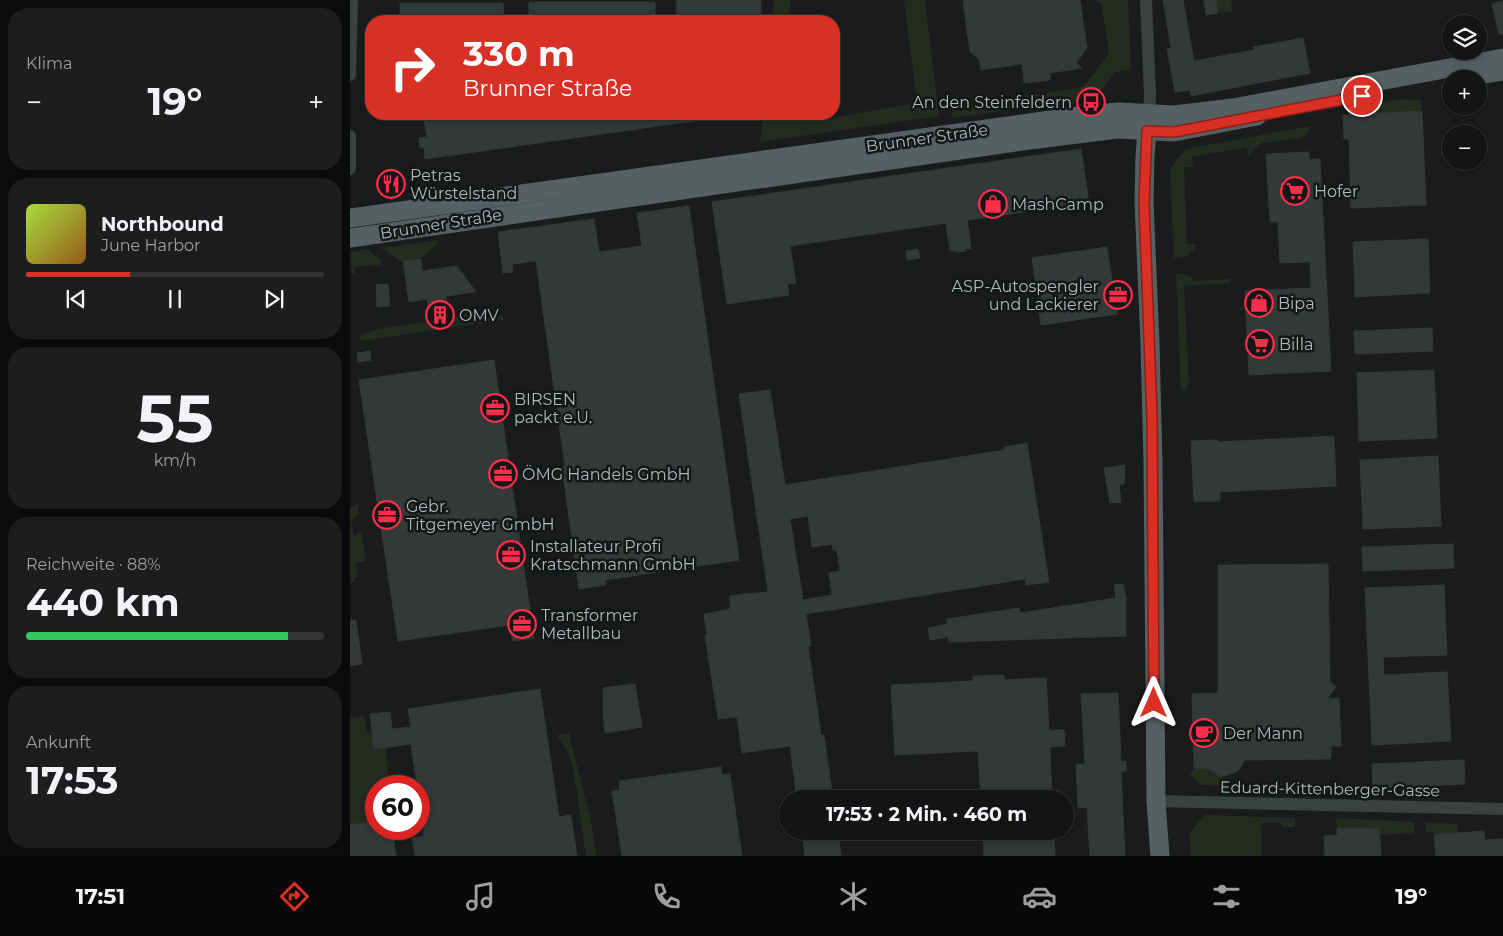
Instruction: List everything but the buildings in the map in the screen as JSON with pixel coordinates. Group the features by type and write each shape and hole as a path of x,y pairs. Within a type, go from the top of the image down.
{"main road":[{"name":"Brunner Straße","path":"350,238 1117,129 1174,115 1233,108 1503,58"},
{"path":"1487,74 1503,71"},
{"name":"Brunner Straße","path":"350,218 1093,114 1119,112 1174,132 1442,81"},
{"path":"1148,122 1144,202 1152,427 1156,801 1160,856"}],"street":[{"path":"350,75 352,0"},
{"path":"1146,0 1150,94 1148,122"},
{"path":"350,136 350,169"},
{"name":"Eduard-Kittenberger-Gasse","path":"1156,801 1503,809"}],"green space":[{"path":"774,0 791,0 790,15 773,15"},
{"path":"904,0 925,0 939,116 760,142 762,120 840,120 840,116 917,103"},
{"path":"1096,0 1128,0 1131,69 1115,72 1099,93 1100,97 952,118 953,100 958,94 961,106 1083,87 1109,53 1101,2"},
{"path":"1216,0 1231,0 1233,11 1218,13"},
{"path":"1399,99 1421,100 1422,111 1350,114 1348,107"},
{"path":"1310,126 1307,134 1301,138 1261,143 1248,156 1247,147 1192,157 1193,167 1184,167 1187,244 1196,244 1186,257 1174,258 1170,169 1186,149"},
{"path":"439,240 427,254 413,260 400,261 381,248"},
{"path":"367,249 382,261 380,265 354,267 355,274 352,274 350,256 352,252"},
{"path":"1176,274 1184,274 1195,281 1231,279 1231,283 1184,286 1189,384 1186,391 1181,391"},
{"path":"492,310 492,313 496,316 503,316 504,320 360,341 359,336 377,329 431,321 432,324 450,320 450,317"},
{"path":"358,504 359,514 351,521 354,536 361,531 366,561 356,563 358,577 354,578 355,582 350,583 350,508"},
{"path":"364,716 367,733 372,732 386,747 388,775 365,775 365,823 350,825 350,718"},
{"path":"570,733 591,820 596,856 586,856 573,768 568,753 557,735"},
{"path":"1195,769 1210,769 1218,775 1224,776 1223,786 1201,785 1190,774"},
{"path":"1205,815 1295,818 1295,827 1282,827 1281,823 1261,823 1262,856 1191,856 1189,833"},
{"path":"1336,818 1415,822 1414,832 1380,835 1379,829 1337,828"},
{"path":"1425,822 1457,824 1458,833 1434,835 1433,833 1426,832"}],"place":[{"name":"An den Steinfeldern","path":"1091,102"},
{"name":"Petras Würstelstand","path":"391,184"},
{"name":"Hofer","path":"1295,191"},
{"name":"MashCamp","path":"993,204"},
{"name":"ASP-Autospengler und Lackierer","path":"1118,295"},
{"name":"Bipa","path":"1259,303"},
{"name":"OMV","path":"440,315"},
{"name":"Billa","path":"1260,344"},
{"name":"BIRSEN packt e.U.","path":"495,408"},
{"name":"ÖMG Handels GmbH","path":"503,474"},
{"name":"Gebr. Titgemeyer GmbH","path":"387,515"},
{"name":"Installateur Profi Kratschmann GmbH","path":"511,555"},
{"name":"Transformer Metallbau","path":"522,624"},
{"name":"Der Mann","path":"1204,733"}],"route":[{"path":"1154,703 1152,416 1144,202 1147,131 1174,132 1212,126 1362,96"}]}
